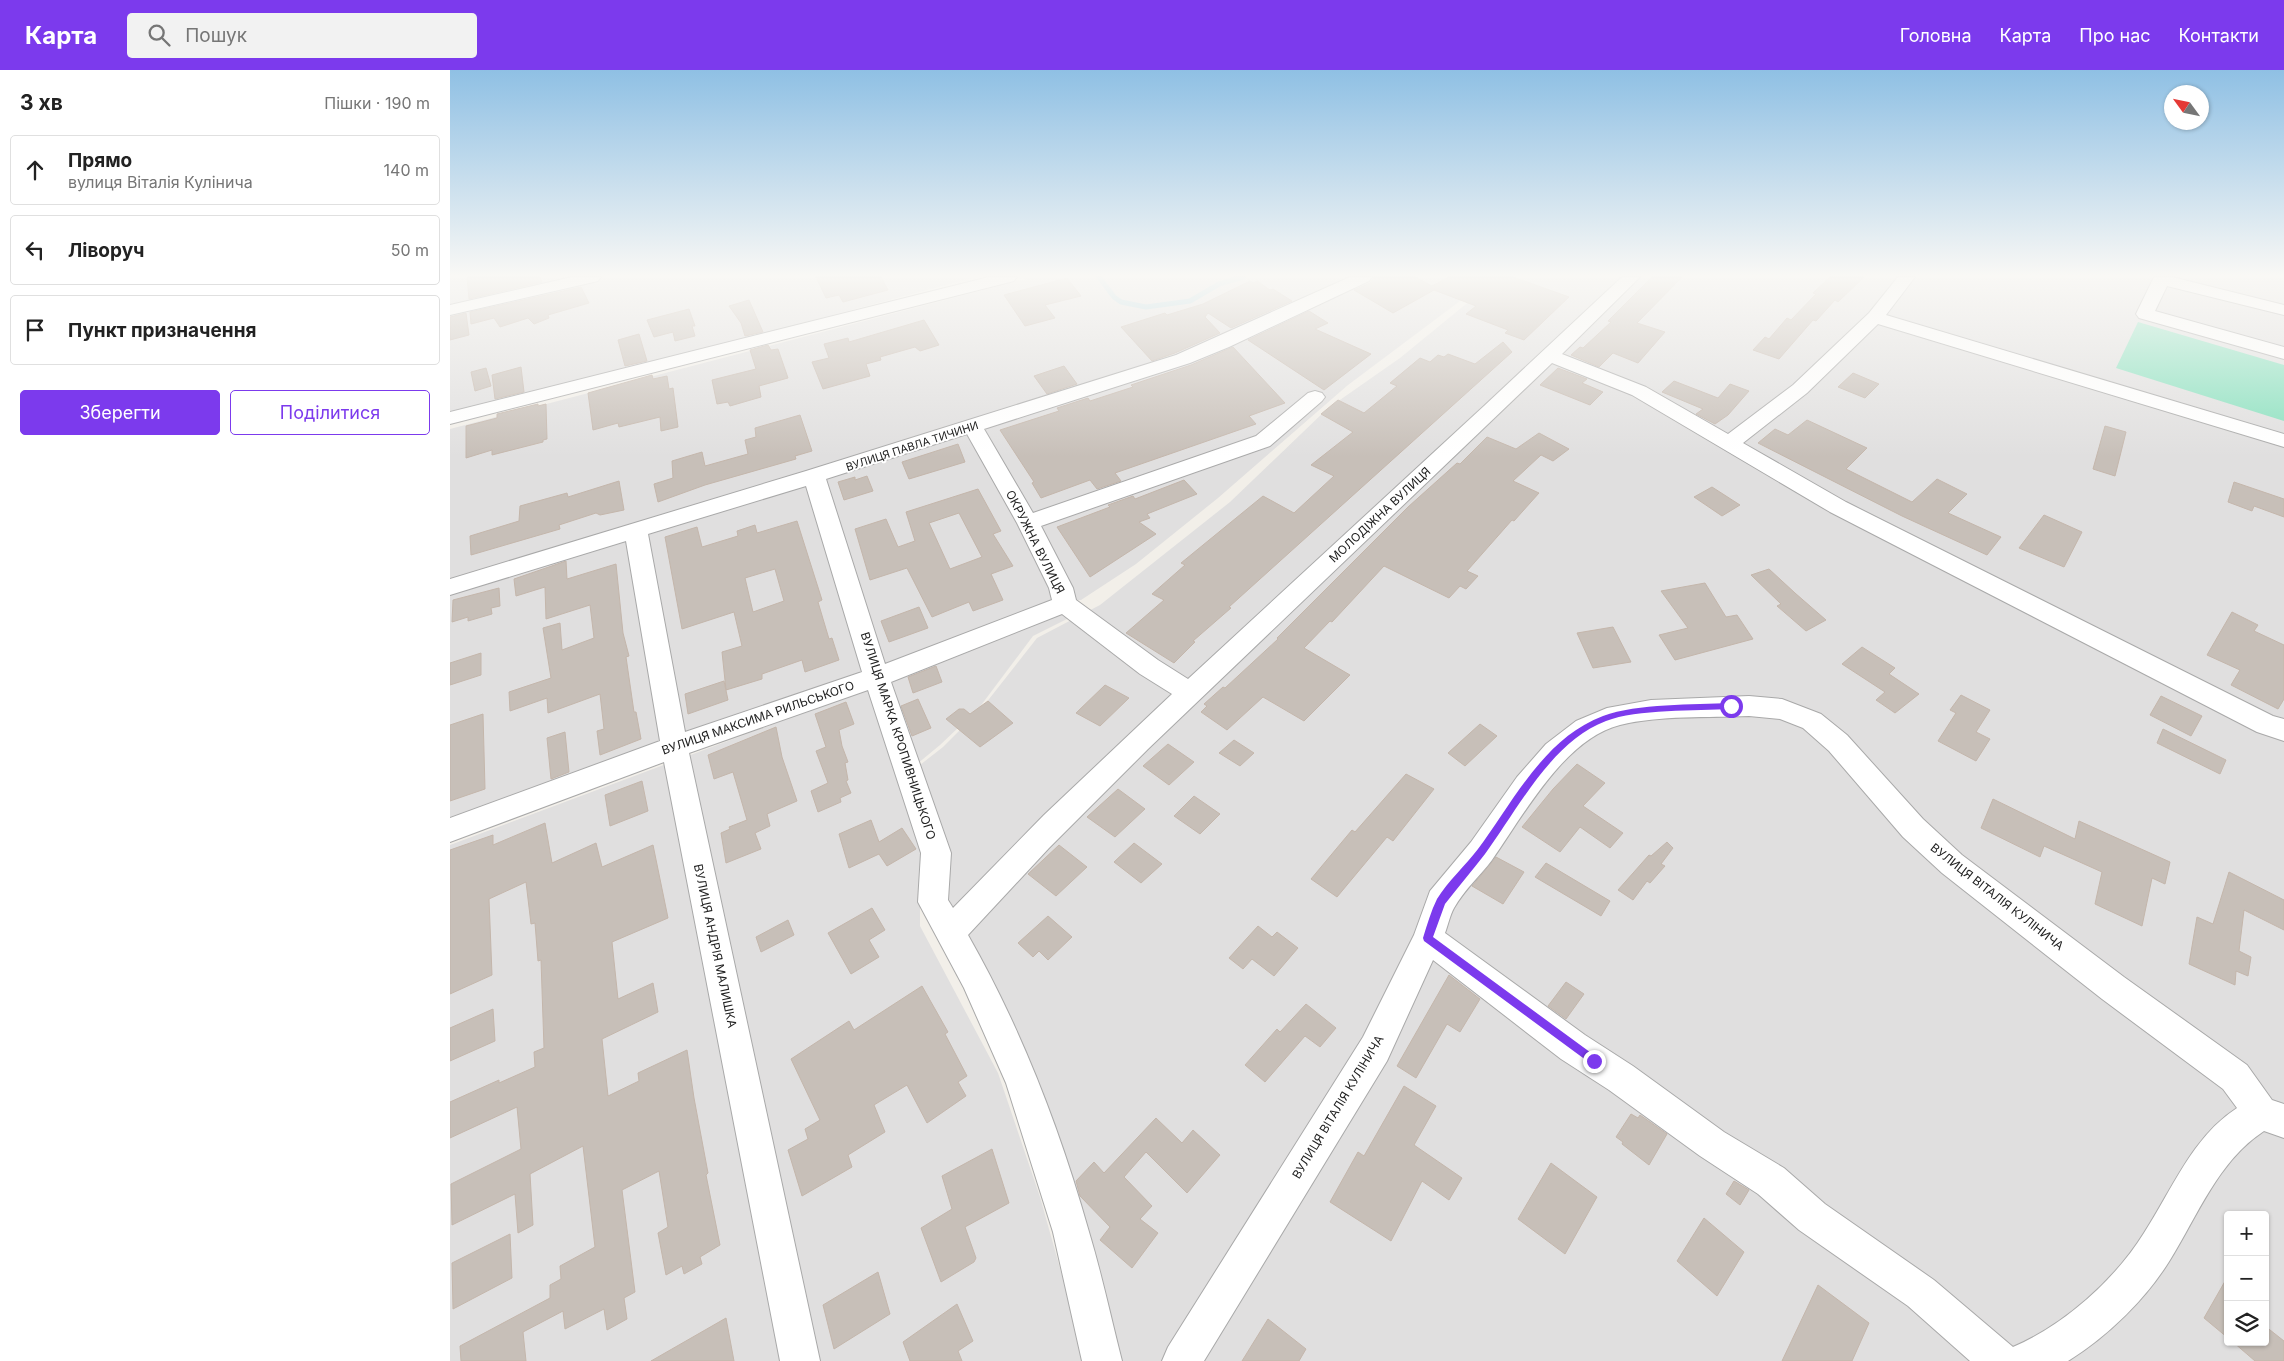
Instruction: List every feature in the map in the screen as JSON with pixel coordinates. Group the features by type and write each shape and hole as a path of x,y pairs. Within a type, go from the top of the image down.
{"street":[{"path":"450,418 767,337"},
{"name":"ВУЛИЦЯ ПАВЛА ТИЧИНИ","path":"450,587 814,476 1183,359 1234,337"},
{"name":"МОЛОДІЖНА ВУЛИЦЯ","path":"950,932 1067,810 1189,692 1569,337"},
{"path":"1729,444 1800,389 1853,337"},
{"path":"1945,337 2284,441"},
{"path":"2228,337 2284,353"},
{"path":"1550,356 1640,391 1838,507 2266,725 2284,730"},
{"path":"1028,523 1263,441 1315,397"},
{"name":"ОКРУЖНА ВУЛИЦЯ","path":"972,426 1028,523 1061,588 1065,604 1149,667 1189,692"},
{"name":"ВУЛИЦЯ МАРКА КРОПИВНИЦЬКОГО","path":"814,476 877,677 936,853 933,902 976,977 1022,1080 1071,1232 1102,1361"},
{"name":"ВУЛИЦЯ АНДРІЯ МАЛИШКА","path":"636,530 674,747 800,1361"},
{"name":"ВУЛИЦЯ МАКСИМА РИЛЬСЬКОГО","path":"450,830 674,747 877,677 1065,604"},
{"name":"ВУЛИЦЯ ВІТАЛІЯ КУЛІНИЧА","path":"1182,1361 1375,1049 1428,938 1441,901 1481,851 1528,785 1556,752 1585,728 1600,720 1616,715 1651,710 1731,706 1782,709 1812,722 1827,733 1913,828 1952,864 2120,993 2235,1077 2273,1117"},
{"path":"1428,938 1573,1048 1622,1078 1712,1144 1771,1181 1812,1217 1921,1294 1967,1331 1999,1361"},
{"path":"2026,1361 2053,1348 2113,1301 2156,1249 2199,1176 2218,1149 2236,1129 2273,1117"}],"shaded area":[{"path":"450,337 749,337 735,341 450,413"},
{"path":"802,337 1412,337 1348,385 1218,498 1136,564 1081,600 1051,603 450,832 450,429"},
{"path":"1425,337 2284,337 2284,1361 1101,1361 1002,1050 946,956 911,772 943,747 982,708 1037,638 1100,605 1230,502 1327,409 1400,358"},
{"path":"1056,611 1071,617 1033,636 979,708 911,769 884,678"},
{"path":"872,687 930,858 920,894 920,926 998,1073 1040,1197 1086,1361 450,1361 450,845"}],"green space":[{"path":"2131,337 2190,337 2284,365 2284,421 2116,368"}],"building":[{"path":"628,337 640,337 647,361 625,366 618,340"},
{"path":"674,337 690,337 675,341"},
{"path":"865,337 934,337 939,345 920,351 915,347 880,357 881,360 866,364 870,376 823,389 812,362 829,358 824,344 848,338 849,342"},
{"path":"1130,337 1210,337 1175,353 1152,361"},
{"path":"1254,337 1333,337 1371,354 1324,390 1248,340"},
{"path":"1595,337 1660,337 1638,363 1613,353 1599,367 1571,355 1580,347 1583,348"},
{"path":"1765,337 1769,339 1771,337 1798,337 1779,359 1753,350"},
{"path":"1503,342 1512,352 1229,607 1231,608 1193,641 1195,642 1174,663 1126,633 1164,600 1152,594 1185,565 1181,563 1263,496 1294,513 1334,476 1311,465 1353,432 1321,414 1338,400 1364,413 1397,386 1390,383 1420,358 1430,362 1438,355 1444,357 1448,354 1475,364"},
{"path":"768,345 771,350 778,349 788,378 759,386 761,397 730,406 728,402 717,404 712,380 756,369 750,350"},
{"path":"1233,347 1285,403 1249,416 1256,424 1115,473 1121,481 1097,489 1090,480 1041,498 1032,483 1034,482 1000,430 1059,411 1057,408 1088,398 1090,401 1133,387 1131,385 1191,365"},
{"path":"1064,366 1077,384 1047,394 1034,376"},
{"path":"521,367 524,392 495,399 492,375"},
{"path":"486,368 491,386 475,391 471,372"},
{"path":"1558,368 1587,379 1582,383 1603,392 1590,405 1540,385"},
{"path":"1853,373 1879,384 1865,398 1838,387"},
{"path":"652,375 653,379 667,376 669,389 673,388 678,427 661,431 660,417 619,427 618,423 593,430 588,393"},
{"path":"1674,381 1718,398 1730,384 1749,391 1728,415 1715,424 1696,414 1703,409 1662,392"},
{"path":"538,404 538,406 546,404 547,439 543,440 543,442 492,455 492,450 466,458 466,426 497,418 497,414"},
{"path":"800,415 812,451 795,456 796,459 705,485 658,502 654,484 673,478 672,461 702,452 705,466 748,454 745,440 756,437 755,428"},
{"path":"1807,420 1867,448 1846,469 1912,502 1937,479 1967,494 1948,513 2001,537 1987,555 1902,516 1758,443 1775,429 1788,435"},
{"path":"2105,426 2126,432 2115,476 2093,469"},
{"path":"1539,433 1569,449 1553,461 1541,455 1513,481 1539,493 1514,521 1512,520 1467,571 1478,576 1466,589 1460,586 1449,598 1384,566 1332,622 1330,621 1304,648 1350,675 1304,721 1263,697 1227,730 1201,712 1207,706 1204,704 1223,687 1225,688 1278,639 1408,507 1457,463 1460,464 1487,437 1516,449"},
{"path":"958,444 965,462 909,479 902,462"},
{"path":"867,476 873,491 844,500 838,482"},
{"path":"1184,480 1197,494 1147,514 1150,518 1139,522 1156,534 1090,577 1057,527 1110,507 1108,505 1133,496 1135,499"},
{"path":"619,481 624,510 600,515 596,513 559,525 560,529 471,555 470,536 519,521 520,506 567,493 568,497"},
{"path":"2234,482 2284,499 2284,517 2254,506 2252,511 2228,502"},
{"path":"1712,487 1740,505 1722,516 1694,497"},
{"path":"978,489 1001,531 993,534 1013,566 991,574 1003,600 973,611 969,602 932,617 907,568 870,580 855,529 886,519 898,547 915,541 906,512","holes":["959,513 982,557 950,569 929,523"]},
{"path":"2044,515 2082,532 2064,567 2019,548"},
{"path":"797,521 822,600 818,602 829,639 832,638 839,660 805,672 802,660 762,674 762,679 726,690 722,652 742,646 734,612 682,629 665,537 697,527 702,547 738,536 737,531 755,525 757,533","holes":["775,569 784,601 753,612 745,578"]},
{"path":"566,561 567,579 616,564 623,633 629,656 626,657 634,712 636,712 641,739 600,755 597,731 604,729 600,694 548,713 547,698 510,711 509,692 551,678 543,628 560,623 562,650 594,638 590,605 546,619 545,587 516,596 514,579"},
{"path":"1769,569 1826,620 1806,631 1777,606 1781,604 1751,575"},
{"path":"1705,583 1726,617 1737,615 1753,639 1675,660 1659,635 1688,628 1661,591"},
{"path":"499,588 500,606 491,608 492,614 468,621 468,617 452,622 453,600"},
{"path":"919,607 928,628 889,642 881,621"},
{"path":"2232,612 2258,625 2254,631 2284,645 2284,699 2278,709 2231,685 2240,670 2207,655"},
{"path":"1613,627 1631,662 1593,668 1577,633"},
{"path":"1862,647 1895,668 1889,674 1919,694 1895,713 1876,700 1885,692 1842,664"},
{"path":"481,653 481,675 450,685 450,663"},
{"path":"936,666 942,682 913,693 908,677"},
{"path":"724,681 728,700 688,714 685,694"},
{"path":"1105,685 1129,698 1100,726 1076,713"},
{"path":"1961,695 1990,710 1976,732 1990,739 1976,761 1938,741 1956,713 1950,710"},
{"path":"2161,696 2202,716 2191,736 2150,715"},
{"path":"918,699 931,728 912,736 901,706"},
{"path":"988,701 1013,723 980,747 946,719 959,709 964,709 970,714"},
{"path":"846,702 854,724 839,730 848,762 845,763 848,780 846,781 851,793 840,798 841,802 818,812 811,791 828,783 816,751 826,747 815,714"},
{"path":"483,714 485,789 450,801 450,725"},
{"path":"1480,724 1497,736 1465,766 1448,753"},
{"path":"776,727 782,757 797,801 767,814 770,826 755,833 761,849 726,863 721,833 730,829 729,827 747,820 733,772 714,779 708,755"},
{"path":"2163,729 2226,760 2220,774 2157,743"},
{"path":"565,732 569,772 551,779 547,738"},
{"path":"1234,740 1254,753 1240,766 1219,753"},
{"path":"1168,744 1194,762 1169,785 1143,766"},
{"path":"1577,764 1605,783 1583,806 1623,833 1610,848 1580,827 1560,852 1522,827 1553,789"},
{"path":"1406,774 1434,789 1393,841 1387,837 1337,897 1311,879 1352,830 1355,832"},
{"path":"642,781 648,811 610,826 605,795"},
{"path":"1118,789 1145,809 1115,837 1087,817"},
{"path":"1194,796 1220,814 1200,834 1174,816"},
{"path":"1993,799 2075,839 2079,821 2170,862 2165,884 2152,878 2142,926 2095,904 2102,872 2044,846 2040,857 1981,828"},
{"path":"871,820 879,842 902,828 916,849 887,866 879,854 849,868 839,834"},
{"path":"545,823 552,863 596,843 602,867 653,845 668,918 612,942 618,999 653,983 658,1012 602,1039 608,1096 639,1081 638,1073 687,1050 708,1173 706,1175 720,1245 700,1257 702,1264 684,1274 682,1266 666,1275 658,1233 668,1227 659,1171 622,1190 635,1292 624,1298 627,1319 607,1330 604,1309 565,1329 563,1311 523,1332 526,1361 461,1361 460,1346 550,1298 550,1285 561,1279 560,1266 595,1247 583,1146 530,1174 533,1225 518,1233 515,1194 452,1225 451,1184 521,1149 517,1107 450,1138 450,1102 499,1080 499,1083 535,1067 534,1052 544,1048 541,960 538,961 535,923 531,924 526,882 489,899 492,975 450,994 450,850 493,835 493,845"},
{"path":"1667,842 1673,848 1661,864 1665,866 1650,883 1647,881 1633,900 1618,890 1649,855 1651,856"},
{"path":"1134,843 1162,864 1141,883 1114,862"},
{"path":"1059,845 1087,867 1056,896 1028,874"},
{"path":"1496,857 1524,872 1503,904 1472,886"},
{"path":"1546,863 1610,901 1601,916 1535,877"},
{"path":"2229,872 2284,900 2284,930 2244,910 2239,951 2251,957 2248,976 2236,971 2235,985 2189,964 2197,917 2213,924"},
{"path":"872,908 885,930 869,940 879,957 851,974 828,933"},
{"path":"1048,916 1072,937 1048,960 1039,951 1033,957 1018,943"},
{"path":"788,920 794,935 761,952 756,937"},
{"path":"1258,926 1272,937 1277,932 1298,948 1274,976 1252,959 1243,969 1229,958"},
{"path":"1449,975 1480,999 1460,1032 1447,1024 1416,1078 1397,1066"},
{"path":"1566,982 1584,994 1566,1019 1548,1006"},
{"path":"922,986 948,1032 945,1034 967,1076 958,1082 966,1096 927,1123 907,1085 874,1105 885,1132 848,1155 852,1167 802,1196 788,1150 808,1139 805,1129 820,1120 791,1059 849,1021 854,1030"},
{"path":"1306,1004 1336,1028 1320,1047 1305,1036 1265,1082 1245,1065 1277,1029 1280,1032"},
{"path":"493,1009 495,1041 450,1061 450,1028"},
{"path":"1404,1086 1436,1106 1414,1145 1462,1178 1449,1200 1422,1181 1391,1241 1330,1202 1358,1152 1364,1156"},
{"path":"1631,1114 1638,1118 1640,1115 1667,1134 1649,1165 1616,1137"},
{"path":"1156,1118 1182,1143 1193,1130 1220,1155 1187,1193 1146,1152 1124,1177 1152,1206 1140,1219 1158,1233 1132,1268 1100,1240 1110,1227 1080,1196 1076,1181 1094,1162 1104,1173"},
{"path":"992,1149 1009,1203 965,1227 976,1258 974,1262 941,1282 921,1228 952,1209 942,1176"},
{"path":"1551,1163 1597,1197 1565,1254 1518,1219"},
{"path":"1734,1181 1749,1190 1740,1205 1726,1194"},
{"path":"1704,1218 1744,1252 1717,1296 1677,1261"},
{"path":"510,1234 512,1278 453,1309 452,1263"},
{"path":"878,1272 890,1314 834,1349 823,1305"},
{"path":"2224,1283 2224,1335 2204,1318"},
{"path":"1818,1285 1869,1323 1852,1361 1782,1361"},
{"path":"957,1304 973,1341 958,1351 962,1361 910,1361 903,1342"},
{"path":"726,1318 734,1361 651,1361"},
{"path":"1268,1319 1306,1349 1299,1361 1242,1361"},
{"path":"2269,1329 2284,1341 2284,1361 2255,1361 2238,1346 2269,1346"}],"route":[{"path":"1594,1061 1573,1048 1428,938 1436,913 1441,901 1481,851 1528,785 1556,752 1585,728 1605,718 1634,712 1731,706"}]}
